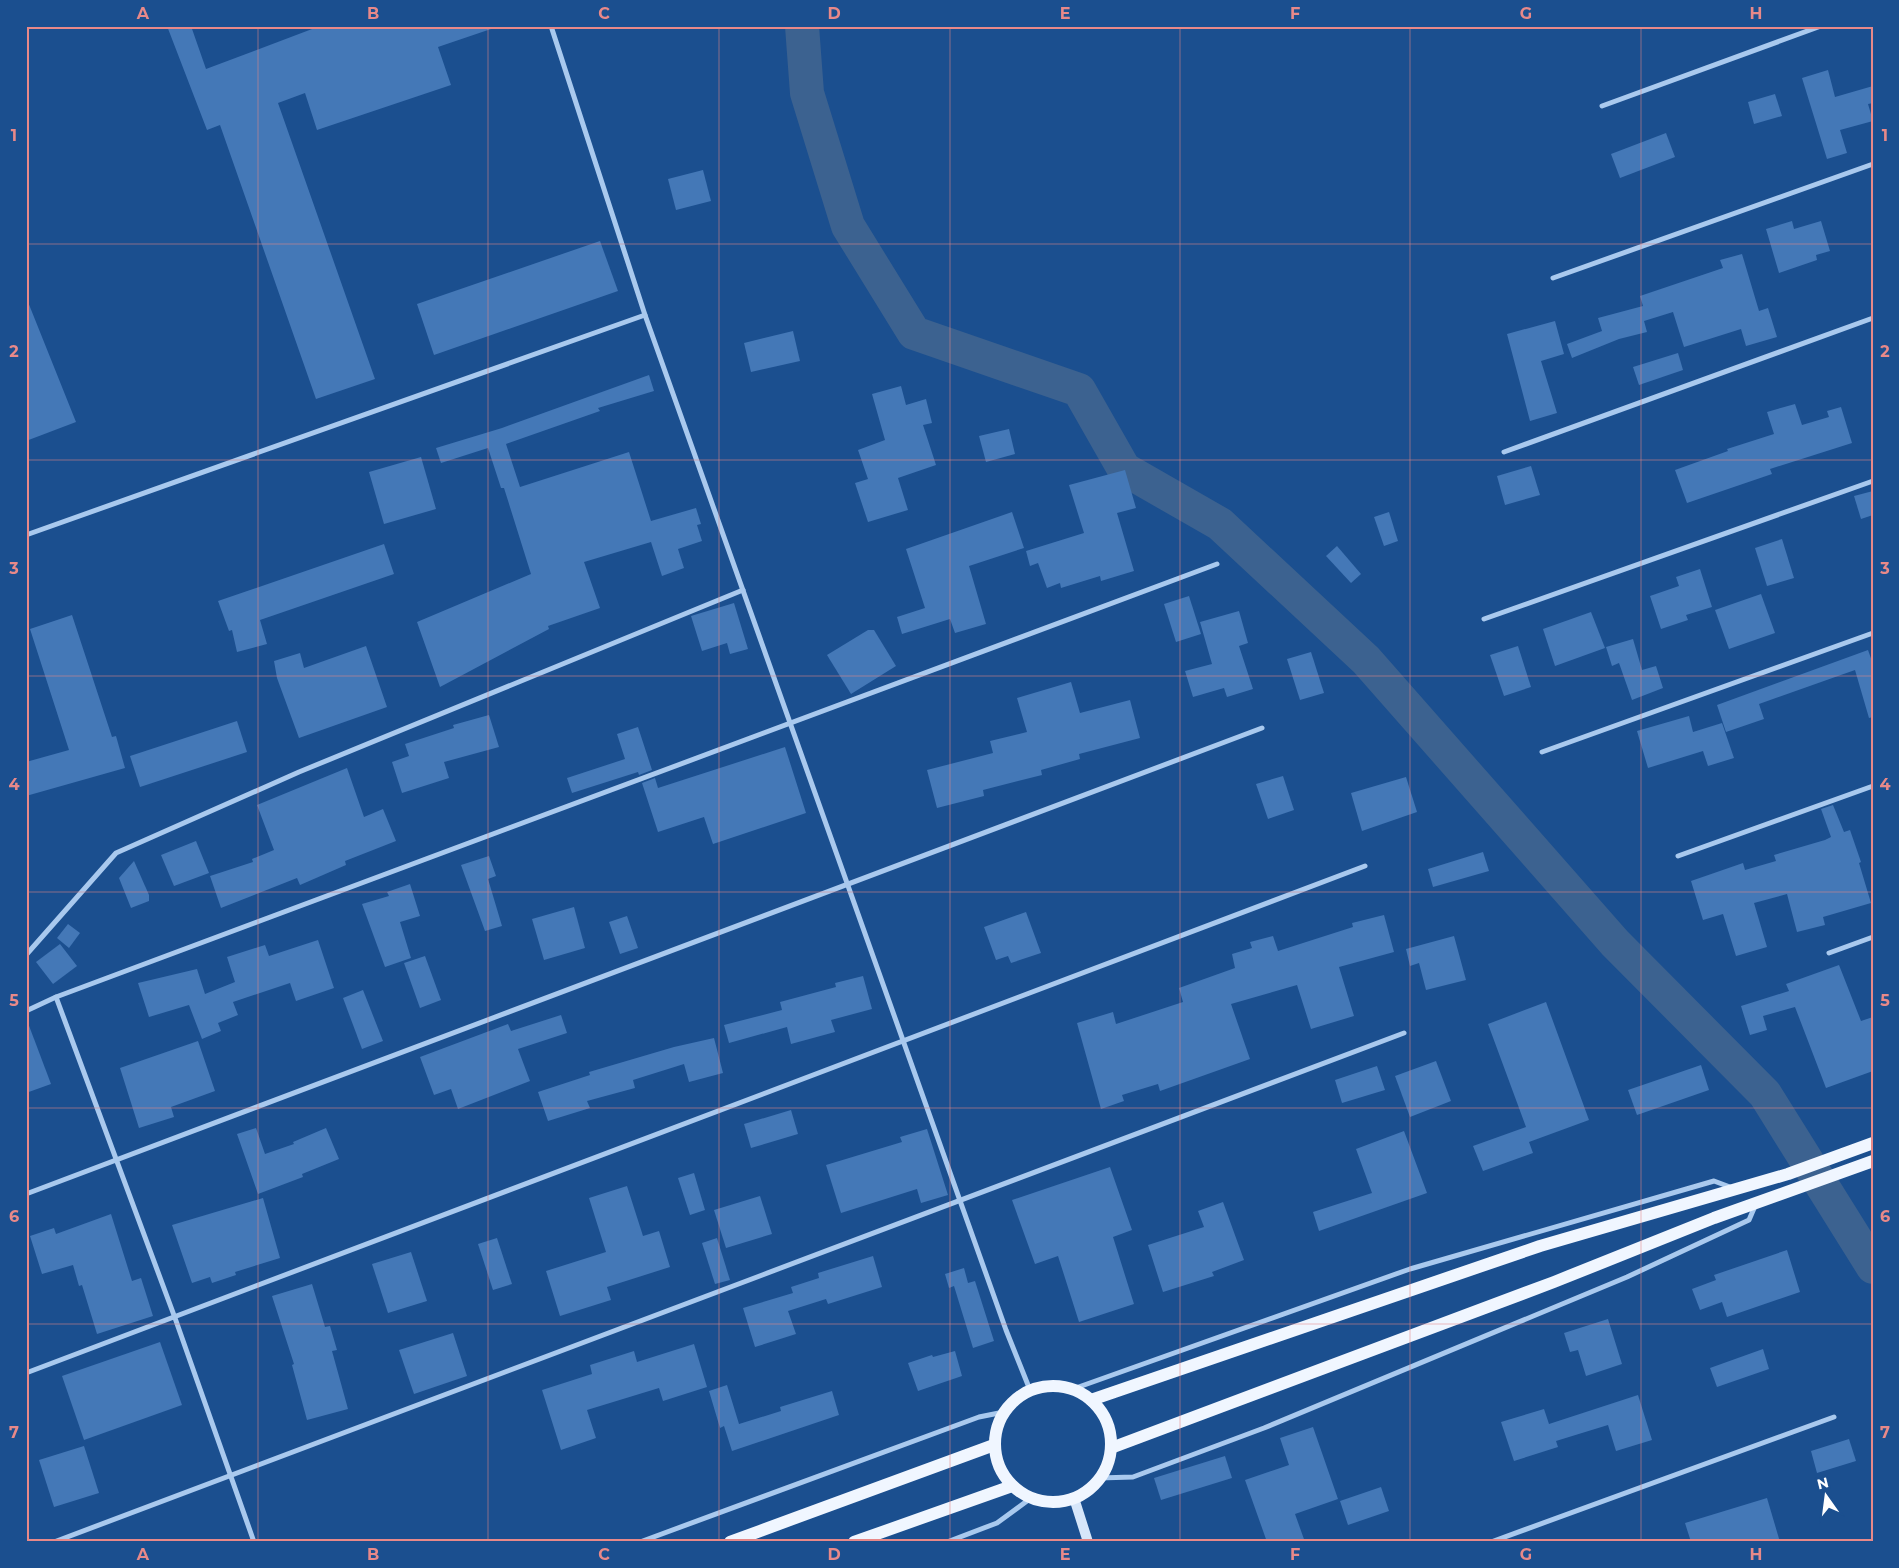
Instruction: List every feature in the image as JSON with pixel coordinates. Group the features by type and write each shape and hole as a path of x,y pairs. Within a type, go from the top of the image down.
{"main road":[{"path":"1091,1400 1540,1246 1788,1174 1873,1143"},
{"path":"1111,1448 1554,1282 1791,1190 1873,1161"},
{"path":"1051,1386 1073,1389 1091,1400 1107,1422 1111,1448 1105,1469 1092,1486 1074,1498 1052,1502 1031,1498 1012,1486 999,1467 994,1445 996,1428 1004,1412 1015,1399 1030,1390 1051,1386"},
{"path":"730,1542 994,1445"},
{"path":"854,1542 1012,1486"},
{"path":"1074,1498 1088,1542"}],"street":[{"path":"551,26 646,315 960,1200 1030,1390"},
{"path":"1602,106 1821,26"},
{"path":"1553,278 1873,164"},
{"path":"26,535 646,315"},
{"path":"1504,452 1873,318"},
{"path":"1484,620 1873,481"},
{"path":"26,1010 56,997 1217,564"},
{"path":"26,955 116,853 300,772 743,590"},
{"path":"1542,752 1873,633"},
{"path":"26,1194 1262,728"},
{"path":"1678,856 1873,786"},
{"path":"26,1373 1365,866"},
{"path":"1828,953 1873,938"},
{"path":"56,997 175,1318 232,1475 254,1542"},
{"path":"54,1542 1404,1033"},
{"path":"1073,1389 1410,1269 1714,1181 1736,1189"},
{"path":"1099,1478 1133,1477 1264,1428 1455,1349 1627,1277 1749,1220 1757,1203"},
{"path":"640,1542 979,1417 1004,1412"},
{"path":"1491,1542 1834,1418"},
{"path":"947,1542 997,1524 1031,1498"}],"building":[{"path":"167,26 191,26 206,69 320,26 491,26 491,29 438,47 451,85 317,130 305,93 278,103 375,379 316,399 220,125 207,130"},
{"path":"1828,70 1835,97 1873,86 1873,103 1868,104 1873,121 1840,130 1847,153 1827,159 1802,78"},
{"path":"1775,94 1782,116 1754,124 1748,102"},
{"path":"1666,133 1675,157 1620,178 1611,154"},
{"path":"703,170 711,201 676,210 668,179"},
{"path":"1792,221 1794,229 1821,221 1830,251 1816,255 1817,260 1779,273 1766,229"},
{"path":"600,241 618,291 434,355 417,304"},
{"path":"1742,254 1759,311 1768,308 1777,337 1746,346 1741,329 1684,347 1673,312 1644,321 1647,332 1619,339 1572,358 1567,344 1602,331 1598,318 1643,306 1640,296 1723,268 1720,260"},
{"path":"26,297 76,422 26,441"},
{"path":"1555,321 1564,354 1541,361 1557,413 1530,421 1507,334"},
{"path":"793,331 800,361 751,372 744,343"},
{"path":"1678,353 1683,370 1639,385 1633,367"},
{"path":"649,375 654,391 598,408 600,411 506,444 520,487 629,452 651,521 696,508 701,524 697,525 702,541 678,549 684,568 662,576 651,542 584,562 600,608 548,626 549,629 440,687 417,622 531,574 504,488 501,488 488,448 441,463 436,448 502,428"},
{"path":"901,386 906,405 926,399 932,423 923,425 936,465 898,478 908,510 868,522 855,483 868,479 858,450 885,440 872,394"},
{"path":"1795,404 1802,425 1829,417 1827,411 1841,407 1852,443 1770,469 1772,474 1687,503 1675,470 1728,451 1727,449 1774,434 1767,412"},
{"path":"1009,429 1015,454 986,462 979,436"},
{"path":"421,457 436,509 384,524 369,472"},
{"path":"1531,466 1540,495 1505,505 1497,476"},
{"path":"1125,470 1136,508 1117,513 1134,571 1101,581 1100,576 1061,588 1060,583 1047,588 1038,563 1030,566 1026,551 1084,533 1069,485"},
{"path":"1873,491 1873,515 1861,519 1854,496"},
{"path":"1012,512 1024,548 969,566 986,624 955,633 950,619 902,634 897,617 925,608 906,549"},
{"path":"1389,512 1398,541 1384,546 1374,517"},
{"path":"1782,539 1794,578 1767,586 1755,548"},
{"path":"384,544 394,574 260,620 267,644 237,652 232,630 229,631 218,601"},
{"path":"1337,546 1361,574 1351,583 1326,556"},
{"path":"1700,569 1712,607 1686,615 1688,620 1661,629 1650,596 1679,586 1676,577"},
{"path":"1761,594 1775,633 1729,649 1715,610"},
{"path":"1189,596 1201,634 1176,642 1164,604"},
{"path":"734,603 748,649 730,654 727,643 702,651 691,616"},
{"path":"1239,611 1248,643 1239,646 1253,689 1227,697 1224,688 1193,697 1185,671 1212,664 1200,622"},
{"path":"1591,612 1605,648 1555,666 1543,629"},
{"path":"72,615 112,737 116,736 125,768 26,796 26,762 69,750 30,629"},
{"path":"868,630 874,630 896,666 851,694 827,655"},
{"path":"1633,639 1642,670 1656,666 1663,688 1632,700 1619,663 1612,666 1606,647"},
{"path":"366,646 387,707 299,738 277,678 274,661 300,653 304,668"},
{"path":"1518,646 1531,687 1504,696 1490,655"},
{"path":"1868,650 1873,664 1873,717 1869,718 1855,670 1759,704 1764,719 1726,732 1717,705"},
{"path":"1311,652 1324,693 1300,700 1287,659"},
{"path":"1071,682 1080,713 1130,700 1140,738 1079,754 1080,759 1041,770 1042,775 983,790 984,796 937,808 927,770 993,753 990,741 1027,732 1017,698"},
{"path":"489,715 499,747 444,762 449,778 402,793 392,762 409,756 405,744 454,728 453,725"},
{"path":"1689,716 1693,732 1722,723 1734,758 1708,766 1703,751 1648,768 1637,731"},
{"path":"237,721 247,752 140,787 130,756"},
{"path":"638,727 652,770 639,775 638,772 572,793 567,778 625,759 617,734"},
{"path":"785,747 806,813 713,844 704,817 658,832 642,783 655,778 658,788"},
{"path":"347,768 364,817 383,809 396,841 345,861 346,865 300,885 297,878 221,908 210,876 253,862 252,859 274,850 257,805"},
{"path":"1283,776 1294,810 1268,819 1256,784"},
{"path":"1406,777 1417,812 1362,831 1351,793"},
{"path":"1833,805 1844,832 1850,830 1861,862 1859,863 1871,903 1823,917 1825,925 1797,932 1787,894 1754,903 1767,947 1736,956 1723,914 1703,920 1691,881 1743,863 1745,870 1776,861 1774,855 1831,837 1821,809"},
{"path":"196,841 209,873 174,886 161,855"},
{"path":"1483,852 1489,871 1433,887 1428,869"},
{"path":"489,856 496,876 488,879 502,926 485,931 461,865"},
{"path":"134,861 149,895 149,901 131,908 119,878"},
{"path":"410,884 420,916 400,922 411,958 385,967 362,904 389,896 387,892"},
{"path":"574,907 585,948 544,960 532,919"},
{"path":"1026,912 1041,953 1011,963 1008,956 996,960 984,927"},
{"path":"1384,915 1394,952 1339,967 1354,1016 1311,1029 1297,985 1231,1004 1250,1059 1160,1091 1158,1084 1122,1095 1124,1101 1101,1109 1077,1023 1113,1012 1116,1024 1183,1002 1179,988 1235,968 1232,954 1252,948 1250,942 1273,936 1278,951 1353,927 1352,923"},
{"path":"627,916 638,948 620,954 609,922"},
{"path":"68,924 80,933 69,948 57,938"},
{"path":"1454,936 1466,980 1426,990 1419,963 1410,966 1406,949"},
{"path":"318,940 334,988 296,1001 290,983 233,1002 238,1015 218,1023 221,1031 202,1039 189,1005 149,1017 138,983 197,969 205,994 235,982 227,957 265,945 269,956"},
{"path":"60,944 77,966 53,984 36,962"},
{"path":"425,956 441,1000 420,1008 404,963"},
{"path":"1839,965 1861,1021 1873,1017 1873,1071 1826,1088 1795,1007 1763,1016 1767,1030 1750,1035 1741,1006 1789,991 1786,984"},
{"path":"863,976 872,1009 831,1020 835,1032 791,1044 787,1027 729,1043 724,1025 782,1010 780,1002 836,987 835,983"},
{"path":"363,990 383,1041 362,1049 343,998"},
{"path":"1546,1002 1589,1120 1529,1142 1533,1153 1483,1171 1473,1146 1526,1127 1488,1024"},
{"path":"561,1015 567,1033 518,1049 530,1081 458,1109 451,1089 434,1095 420,1057 508,1024 511,1031"},
{"path":"28,1023 51,1084 26,1093 26,1024"},
{"path":"714,1038 723,1073 689,1082 684,1064 633,1080 635,1088 587,1101 590,1108 548,1121 538,1092 590,1075 589,1072 674,1047"},
{"path":"198,1041 215,1091 171,1107 174,1117 139,1128 120,1068"},
{"path":"1436,1061 1451,1101 1410,1117 1395,1076"},
{"path":"1701,1065 1709,1090 1637,1115 1628,1090"},
{"path":"1377,1066 1385,1090 1342,1103 1335,1080"},
{"path":"791,1110 798,1134 751,1148 744,1124"},
{"path":"256,1128 265,1154 294,1144 293,1142 326,1128 339,1159 302,1174 303,1177 258,1194 237,1134"},
{"path":"927,1129 948,1195 921,1203 917,1189 841,1213 826,1165 902,1142 900,1137"},
{"path":"1404,1131 1427,1193 1319,1231 1313,1212 1372,1193 1356,1149"},
{"path":"1110,1167 1132,1230 1113,1237 1134,1304 1079,1322 1058,1256 1035,1264 1012,1200"},
{"path":"694,1173 705,1210 690,1215 678,1178"},
{"path":"627,1186 643,1236 659,1231 670,1267 607,1287 611,1300 560,1316 546,1271 606,1252 589,1198"},
{"path":"760,1196 772,1234 726,1248 714,1210"},
{"path":"263,1198 280,1258 235,1272 236,1275 212,1283 210,1277 192,1283 172,1225"},
{"path":"1223,1202 1244,1260 1212,1272 1214,1276 1163,1292 1148,1245 1204,1227 1198,1211"},
{"path":"111,1214 132,1281 141,1278 153,1316 97,1334 82,1285 79,1286 73,1265 42,1274 30,1236 54,1228 56,1234"},
{"path":"497,1238 512,1284 493,1290 478,1244"},
{"path":"717,1238 730,1280 715,1284 702,1243"},
{"path":"1787,1250 1800,1292 1727,1317 1722,1302 1700,1310 1692,1289 1716,1280 1714,1275"},
{"path":"411,1252 427,1301 388,1313 372,1264"},
{"path":"873,1256 882,1287 828,1304 826,1299 788,1311 796,1334 755,1347 743,1308 793,1293 791,1287 819,1278 818,1273"},
{"path":"964,1268 968,1283 975,1281 994,1341 973,1348 954,1286 949,1288 945,1274"},
{"path":"312,1284 325,1327 330,1326 337,1350 332,1351 348,1409 307,1420 292,1365 294,1364 272,1296"},
{"path":"1608,1319 1622,1364 1586,1376 1578,1350 1570,1352 1564,1333"},
{"path":"453,1333 467,1376 414,1394 399,1350"},
{"path":"160,1342 182,1405 84,1440 62,1376"},
{"path":"694,1344 707,1387 663,1401 659,1388 587,1410 596,1438 561,1450 542,1390 592,1374 590,1365 634,1351 637,1362"},
{"path":"1763,1349 1769,1369 1717,1387 1710,1368"},
{"path":"955,1351 962,1376 918,1391 908,1363 932,1355 933,1357"},
{"path":"727,1385 739,1424 781,1411 780,1407 832,1391 839,1415 732,1451 724,1426 720,1428 709,1391"},
{"path":"1638,1395 1652,1440 1616,1451 1608,1425 1556,1441 1558,1447 1514,1461 1501,1422 1544,1409 1549,1424"},
{"path":"1313,1427 1338,1499 1295,1514 1305,1542 1267,1542 1245,1480 1289,1465 1280,1438"},
{"path":"1849,1439 1856,1461 1817,1473 1811,1451"},
{"path":"84,1446 99,1493 54,1507 39,1460"},
{"path":"1225,1456 1232,1478 1161,1500 1154,1478"},
{"path":"1381,1487 1389,1511 1348,1525 1340,1501"},
{"path":"1767,1498 1780,1542 1691,1542 1685,1523"}],"waterway":[{"path":"802,26 807,93 848,226 914,333 1079,390 1124,469 1220,524 1366,660 1615,943 1765,1094 1873,1267"}]}
